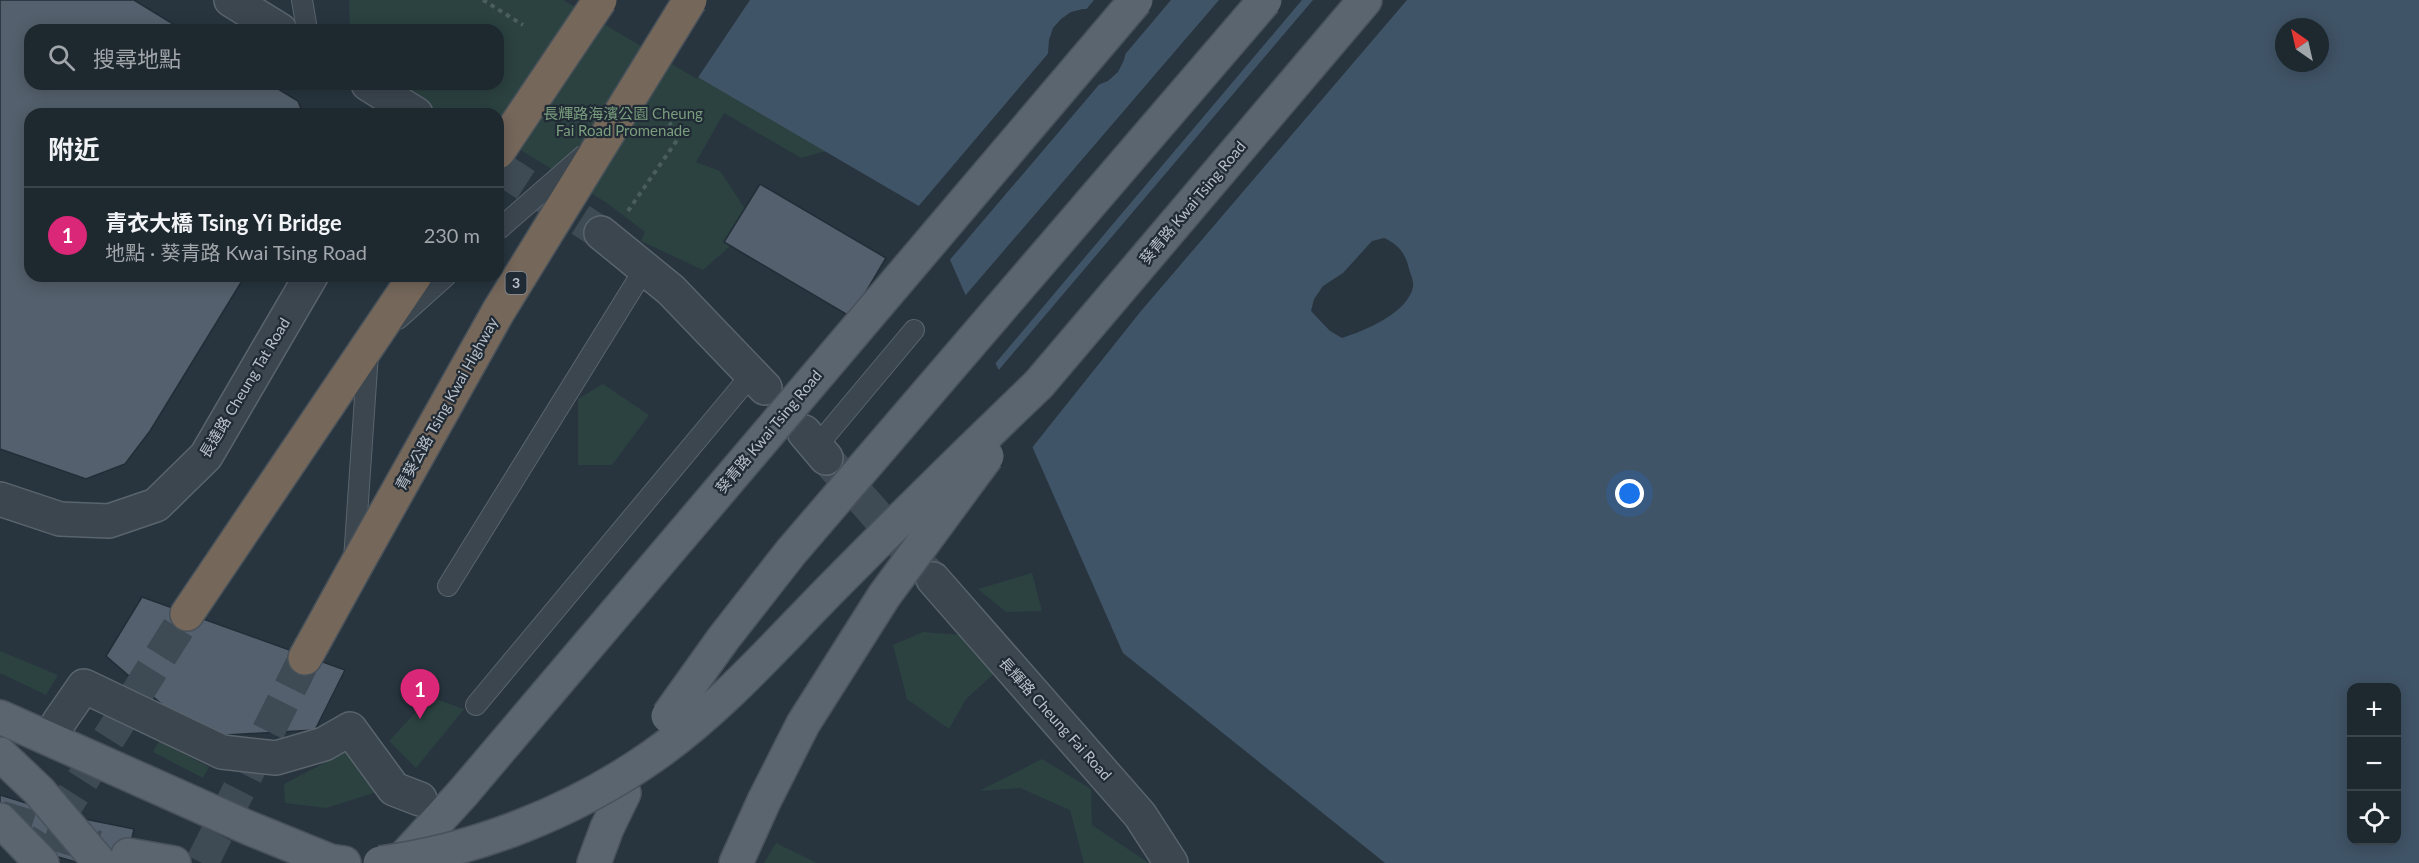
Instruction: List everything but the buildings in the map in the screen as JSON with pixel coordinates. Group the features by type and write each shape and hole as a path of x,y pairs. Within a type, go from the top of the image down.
{"highway":[{"path":"504,143 600,0"},
{"name":"青葵公路 Tsing Kwai Highway","path":"305,658 498,312 690,0"},
{"path":"187,614 411,282"}],"main road":[{"name":"葵青路 Kwai Tsing Road","path":"406,856 462,794 1136,0"},
{"path":"668,716 723,639 791,552 1265,0"},
{"name":"葵青路 Kwai Tsing Road","path":"736,863 803,724 884,596 1039,384 1365,0"},
{"path":"380,863 434,854 517,827 557,811 594,792 653,756 711,709 778,645 969,450 1039,384"},
{"path":"0,717 249,828 330,861 345,863 406,856"},
{"path":"0,754 114,859 174,863"},
{"path":"594,863 607,828 624,793"},
{"path":"0,819 42,863"}],"street":[{"path":"231,0 270,24"},
{"path":"377,90 403,108"},
{"path":"601,233 679,298 758,381"},
{"name":"長達路 Cheung Tat Road","path":"0,499 60,519 109,521 156,505 206,456 308,282"},
{"name":"長輝路 Cheung Fai Road","path":"933,579 1140,815 1171,863"},
{"path":"50,738 84,686 222,752 276,758 324,744 350,729 394,789 420,799"}],"lane":[{"path":"302,0 306,24"},
{"path":"504,225 607,134"},
{"path":"448,586 645,268"},
{"path":"353,571 369,345 439,282"},
{"path":"816,446 914,330"},
{"path":"476,705 758,381"}],"path":[{"path":"483,0 523,25"},
{"path":"628,212 682,133 669,123"}],"green space":[{"name":"長輝路海濱公園 Cheung Fai Road Promenade","path":"349,0 566,0 826,151 801,158 724,113 696,162 720,171 755,224 703,270 641,241 645,232 607,203 504,140 504,108 375,108 368,90 504,90 504,24 350,24"},
{"path":"603,384 649,415 612,465 578,465 578,399"},
{"path":"1032,573 1042,611 1006,612 978,589"},
{"path":"923,632 976,636 999,669 966,699 949,729 907,699 893,645"},
{"path":"0,651 58,675 46,695 0,673"},
{"path":"430,697 464,709 416,768 389,741"},
{"path":"159,741 209,767 203,778 153,752"},
{"path":"347,751 377,792 326,808 285,803 284,784"},
{"path":"1042,759 1091,789 1092,825 1149,863 1084,863 1070,810 1020,788 979,791"},
{"path":"776,843 817,863 764,863"}],"water":[{"path":"566,0 2419,0 2419,863 1385,863 1123,653 929,212","holes":["1095,9 1124,34 1127,47 1118,72 1108,81 1095,86 1059,75 1048,52 1053,28 1071,12","1384,238 1401,250 1408,264 1413,287 1403,305 1394,313 1373,326 1342,338 1330,331 1311,311 1314,299 1323,286 1343,273 1372,241"]}],"pier":[{"path":"563,0 750,0 697,79"},
{"path":"1094,0 1171,0 1122,58 1124,47 1122,35 1105,16 1095,12 1084,12"},
{"path":"1219,0 1302,0 994,365 964,297"},
{"path":"1313,0 1407,0 1141,311 1031,449 997,372"},
{"path":"1051,50 1054,63 1061,73 1083,83 1103,80 948,262 927,214 917,208"}],"tunnel":[{"path":"504,171 601,233"},
{"path":"826,458 932,578"},
{"path":"30,863 187,614"},
{"path":"202,863 305,658"},
{"path":"0,817 97,847"}],"place":[{"name":"青衣大橋 Tsing Yi Bridge","path":"420,719"}]}
